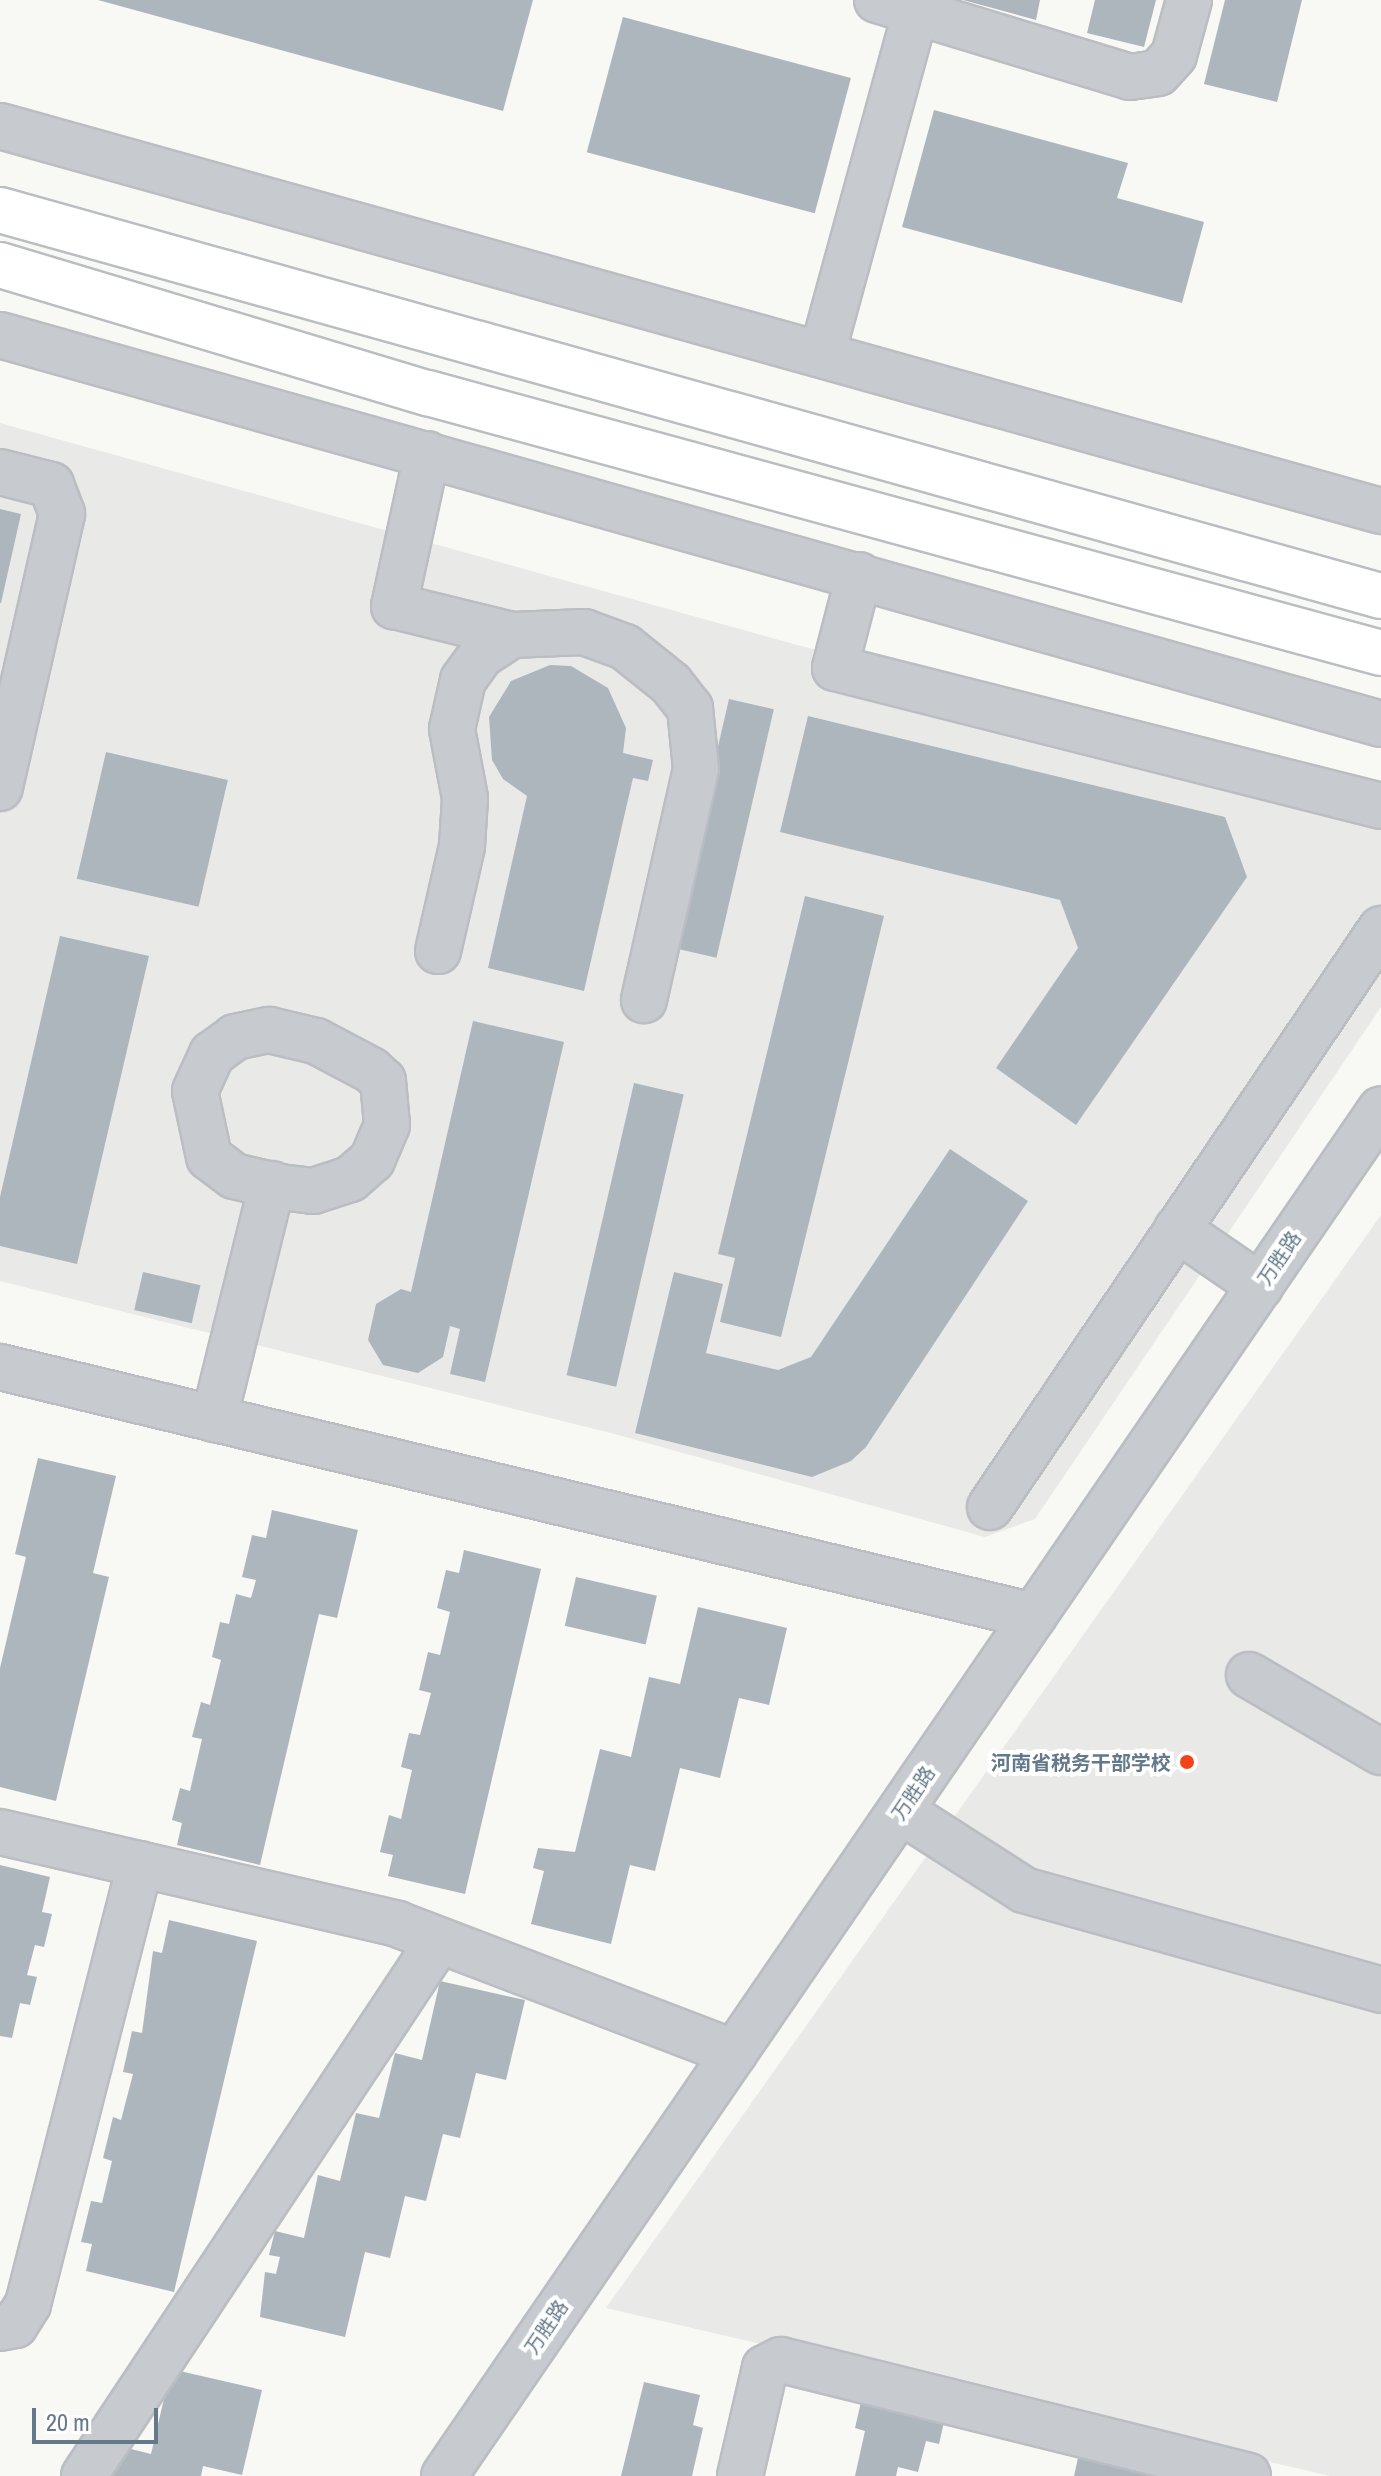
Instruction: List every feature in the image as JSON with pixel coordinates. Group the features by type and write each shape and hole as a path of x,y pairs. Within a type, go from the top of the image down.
{"main road":[{"path":"0,210 1381,596"},
{"path":"0,265 428,393 1381,653"}],"street":[{"path":"822,354 896,7 1130,77 1158,73 1174,55 1189,0"},
{"path":"0,126 1381,511"},
{"path":"0,335 1381,724"},
{"path":"427,454 394,606 512,635 584,632 625,647 671,684 690,708 696,769 644,1000"},
{"path":"0,472 51,485 62,514 0,788"},
{"path":"859,575 835,668 1381,806"},
{"path":"438,951 462,846 465,798 452,729 463,680 481,655 512,635"},
{"path":"990,1507 1381,929"},
{"path":"269,1030 316,1041 371,1070 383,1081 387,1125 372,1160 350,1179 313,1191 272,1184 234,1176 209,1157 195,1091 212,1054 235,1037 269,1030"},
{"name":"万胜路","path":"444,2476 1381,1109"},
{"path":"214,1419 272,1184"},
{"path":"1177,1229 1260,1286"},
{"path":"0,1367 1033,1616"},
{"path":"1249,1675 1381,1752"},
{"path":"901,1811 1024,1890 1381,1990"},
{"path":"0,1832 356,1913 734,2053"},
{"path":"0,2328 15,2325 28,2304 140,1864"},
{"path":"84,2476 438,1942"},
{"path":"740,2476 765,2368 781,2360 1248,2476"}],"shaded area":[{"path":"0,423 797,645 1381,791 1381,1007 1035,1519 985,1537 611,1433 0,1281"},
{"name":"河南省税务干部学校","path":"1381,1215 1381,2476 1330,2476 606,2308"}],"building":[{"path":"98,0 533,0 503,111"},
{"path":"963,0 1040,0 1036,20"},
{"path":"1095,0 1156,0 1144,47 1087,33"},
{"path":"1225,0 1302,0 1277,102 1204,84"},
{"path":"623,17 851,78 815,213 587,152"},
{"path":"934,110 1128,163 1117,198 1204,222 1182,303 902,227"},
{"path":"0,509 21,514 1,603 0,603"},
{"path":"550,665 571,666 608,688 626,728 623,753 653,760 648,781 633,778 584,991 488,968 527,796 503,779 492,760 489,717 511,681"},
{"path":"729,699 774,709 716,958 672,947"},
{"path":"808,716 1225,817 1247,877 1076,1125 996,1068 1078,948 1060,900 780,832"},
{"path":"106,752 228,780 199,907 77,879"},
{"path":"805,896 884,916 781,1337 720,1322 735,1258 718,1254"},
{"path":"60,936 149,956 77,1264 0,1246 0,1197"},
{"path":"473,1021 564,1042 485,1382 450,1374 460,1329 450,1326 443,1357 418,1373 383,1365 368,1340 376,1304 401,1289 411,1292"},
{"path":"634,1083 684,1094 616,1387 567,1375"},
{"path":"950,1149 1028,1201 866,1447 851,1461 812,1477 635,1433 674,1272 723,1284 706,1353 778,1370 811,1357"},
{"path":"143,1272 200,1285 192,1323 134,1310"},
{"path":"38,1458 116,1476 93,1573 109,1577 56,1801 0,1787 0,1668 26,1557 15,1554"},
{"path":"272,1510 358,1530 337,1618 319,1614 260,1865 177,1845 182,1823 172,1820 180,1788 190,1791 202,1739 192,1737 201,1702 210,1705 221,1660 212,1657 220,1622 229,1624 236,1594 251,1598 256,1580 242,1577 252,1535 266,1538"},
{"path":"464,1550 541,1569 465,1894 388,1876 393,1855 380,1852 389,1815 401,1819 412,1770 401,1767 409,1733 420,1735 431,1693 419,1690 428,1652 440,1655 450,1612 437,1608 446,1570 459,1573"},
{"path":"576,1577 657,1596 646,1644 565,1626"},
{"path":"698,1607 787,1628 769,1705 739,1698 720,1778 680,1768 655,1871 630,1865 611,1944 531,1924 544,1871 533,1868 538,1848 575,1852 600,1749 631,1757 649,1677 680,1684"},
{"path":"0,1865 50,1877 42,1912 52,1914 44,1947 35,1945 27,1975 37,1977 30,2005 20,2003 12,2038 0,2036"},
{"path":"169,1920 257,1941 174,2292 86,2271 92,2244 81,2242 91,2201 102,2203 112,2161 103,2158 113,2117 121,2120 133,2074 123,2072 132,2031 142,2033 153,1951 162,1953"},
{"path":"440,1981 525,2000 506,2080 476,2073 460,2138 443,2134 426,2201 405,2196 390,2258 365,2252 345,2337 260,2317 265,2272 276,2274 280,2257 269,2255 275,2231 304,2238 318,2175 340,2181 356,2113 379,2118 395,2053 422,2060"},
{"path":"171,2369 262,2390 242,2475 203,2466 201,2476 104,2476 111,2444 151,2454"},
{"path":"644,2382 700,2395 693,2425 703,2428 692,2476 621,2476"},
{"path":"861,2402 944,2422 939,2444 926,2441 918,2472 898,2467 896,2476 855,2476 865,2431 855,2428"},
{"path":"1078,2458 1150,2475 1150,2476 1074,2476"}],"place":[{"name":"河南省税务干部学校","path":"1187,1762"}]}
